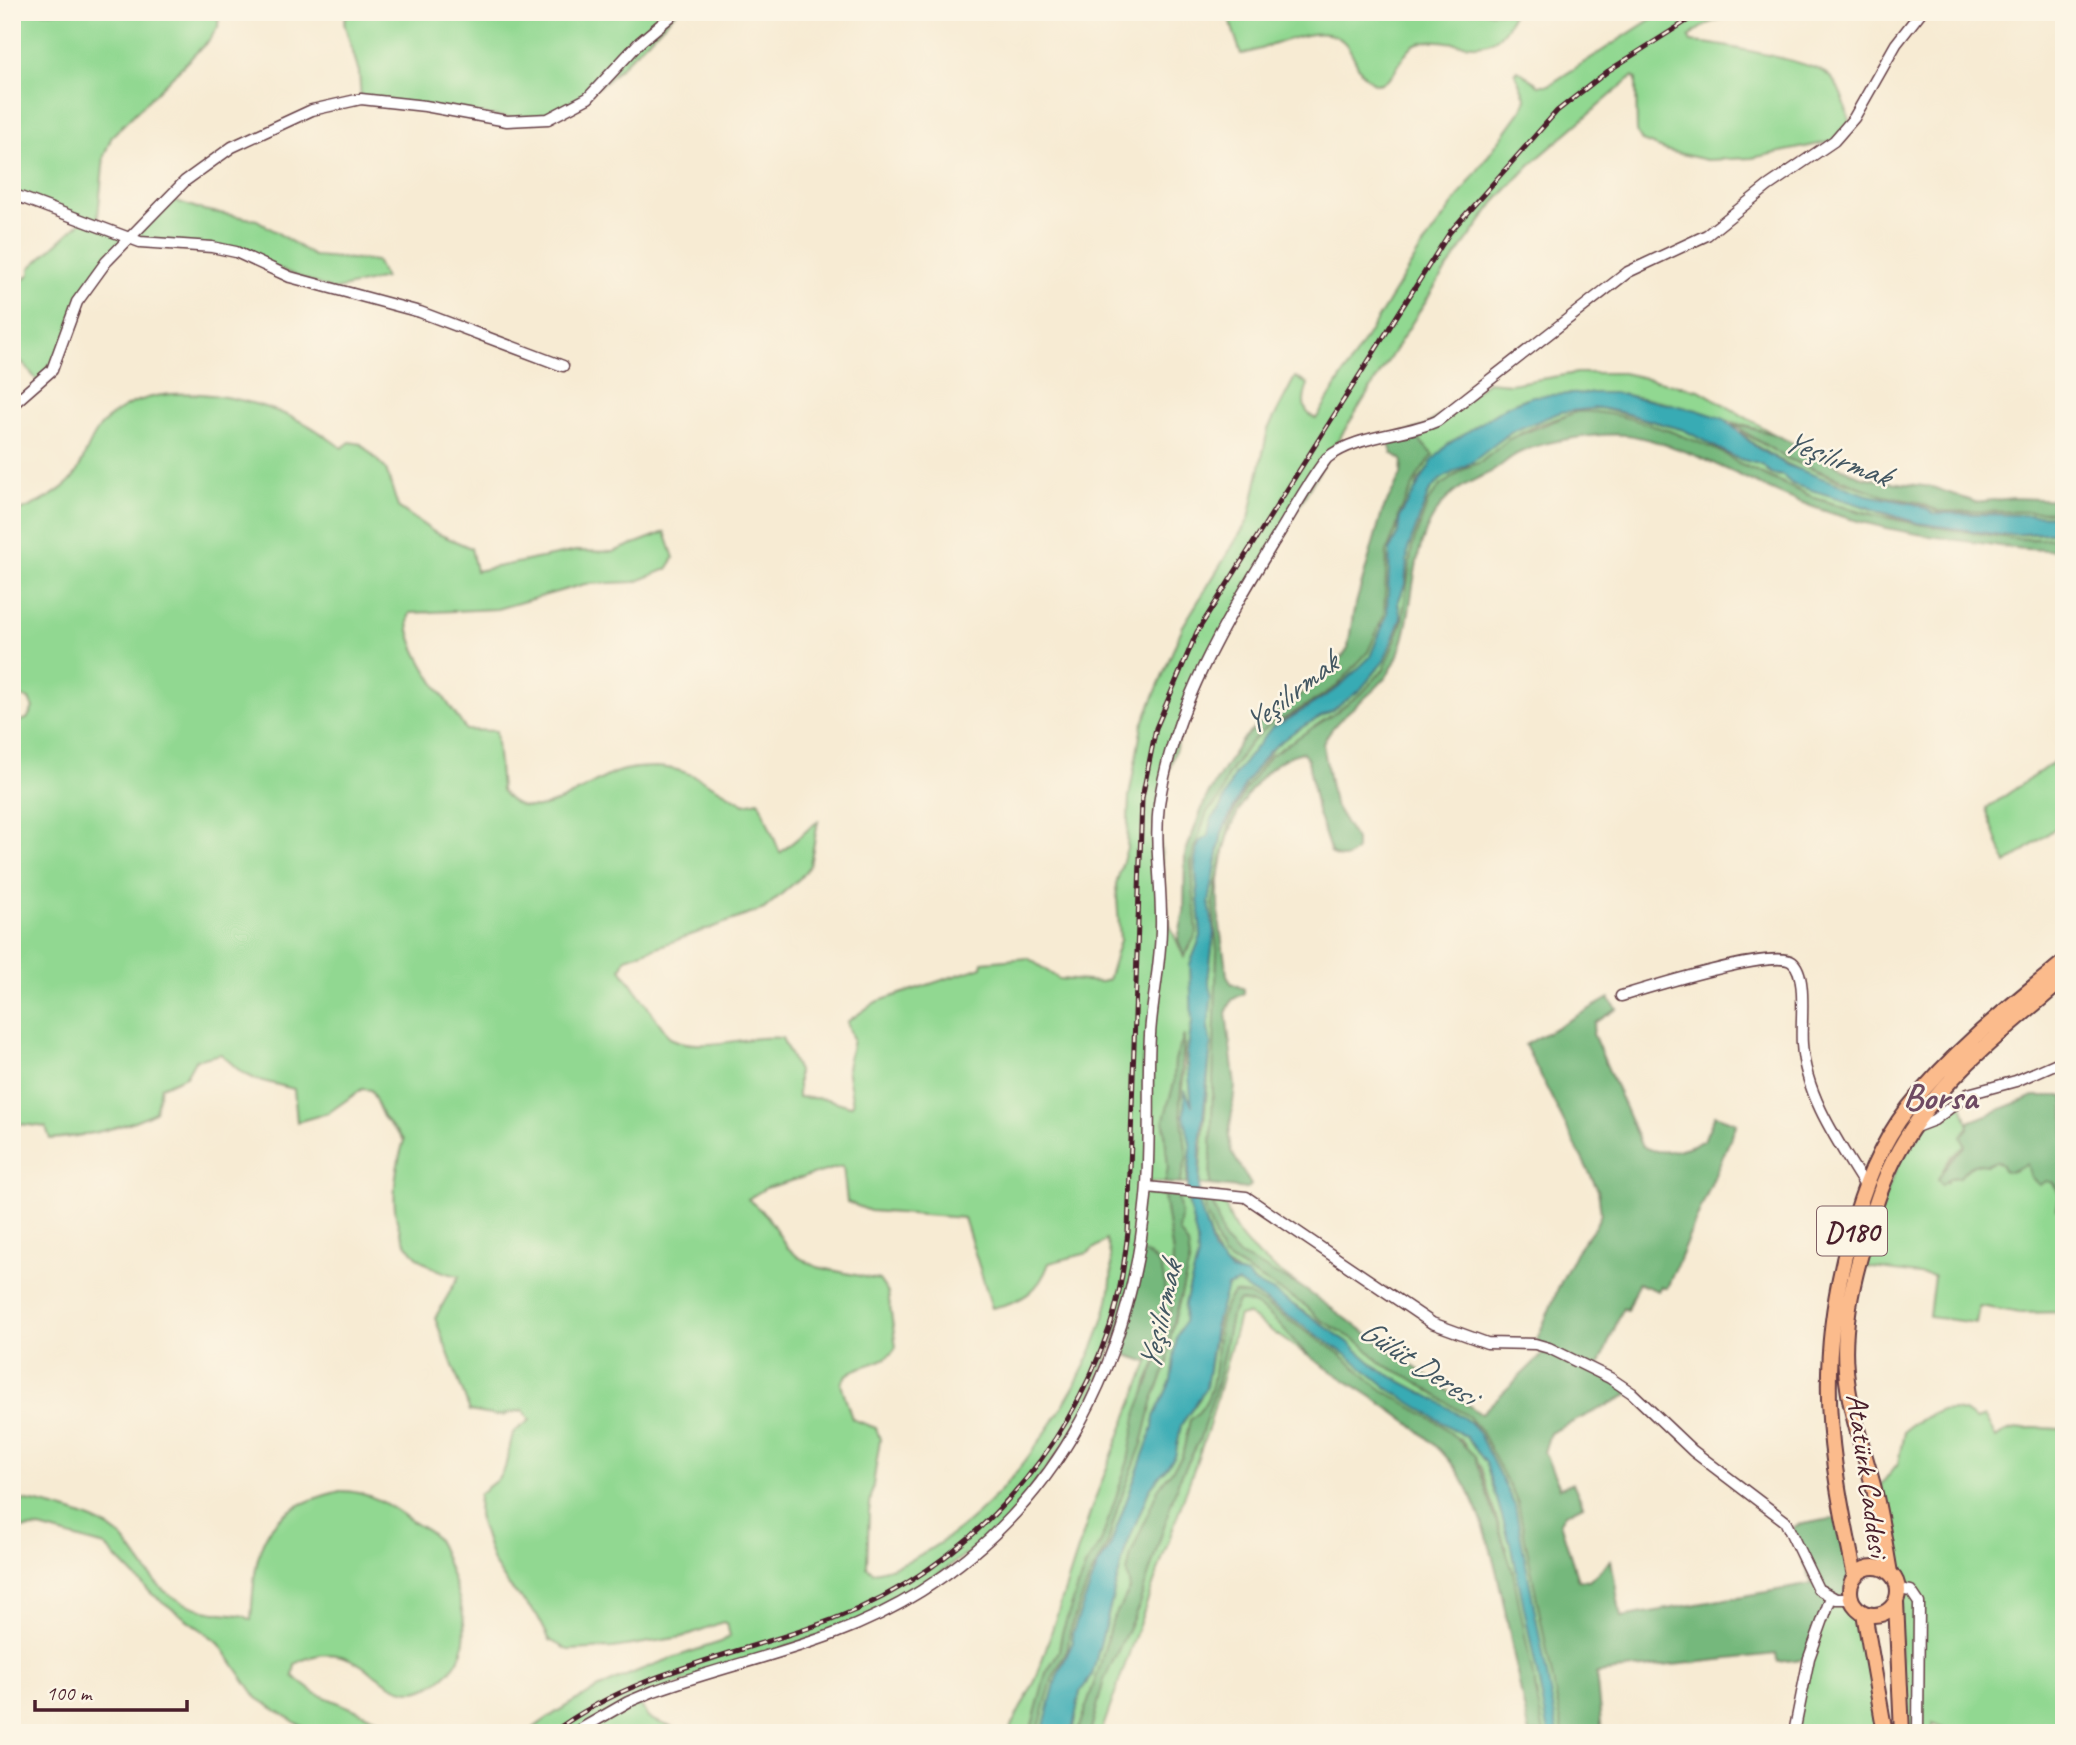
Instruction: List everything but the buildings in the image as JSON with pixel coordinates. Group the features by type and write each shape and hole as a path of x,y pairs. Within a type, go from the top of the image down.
{"highway":[{"name":"Atatürk Caddesi","path":"1864,1613 1852,1599 1850,1589 1855,1576 1833,1469 1828,1425 1828,1367 1834,1300 1864,1184 1908,1109 1938,1073 1970,1041 2064,962"},
{"name":"Atatürk Caddesi","path":"1902,1733 1897,1596 1889,1573 1877,1500 1848,1393 1845,1335 1854,1275 1877,1197 1912,1128 1949,1082 1978,1052 2064,979"},
{"name":"Atatürk Caddesi","path":"1855,1576 1871,1567 1889,1573"},
{"path":"1885,1733 1864,1613 1882,1614 1897,1596"}],"street":[{"path":"14,403 52,370 77,302 128,238 185,181 232,147 284,120 339,101 386,100 516,121 537,121 562,114 588,98 640,42 676,12"},
{"path":"574,1733 600,1716 654,1691 812,1644 858,1626 925,1588 1001,1529 1061,1457 1083,1419 1106,1369 1131,1296 1147,1187 1150,1035 1161,924 1157,837 1165,778 1176,735 1215,640 1315,474 1335,452 1437,421 1628,272 1707,235 1768,186 1834,141 1854,118 1896,44 1921,12"},
{"path":"12,194 128,238 155,245 225,249 290,277 420,312 564,366"},
{"path":"1621,996 1742,964 1778,957 1791,961 1799,973 1801,1043 1808,1079 1817,1102 1864,1184"},
{"path":"1912,1128 1934,1120 1968,1094 2016,1081 2064,1060"},
{"path":"1147,1187 1246,1197 1413,1311 1449,1331 1486,1343 1535,1344 1583,1363 1610,1378 1632,1393 1693,1451 1784,1521 1797,1542 1814,1584 1831,1597 1852,1599"},
{"path":"1897,1596 1911,1591 1919,1603 1918,1733"},
{"path":"1794,1733 1806,1669 1831,1597"}],"green space":[{"path":"12,12 219,12 218,27 209,40 112,136 104,156 97,226 128,237 167,198 203,210 257,220 314,256 376,261 385,278 333,290 236,252 128,238 89,284 57,361 40,384 12,350 12,290 30,274 30,268 83,220 12,194"},
{"path":"347,12 676,12 605,83 537,121 361,99 359,72 344,23"},
{"path":"1227,12 1512,12 1512,15 1504,31 1494,40 1482,44 1443,41 1418,43 1407,52 1390,77 1377,84 1362,73 1348,47 1338,38 1326,34 1297,37 1241,54"},
{"path":"1662,12 1742,12 1700,28 1689,38 1691,42 1762,54 1803,64 1828,75 1842,97 1850,124 1834,141 1752,158 1707,160 1668,151 1642,141 1637,132 1636,79 1633,76 1530,165 1495,202 1439,280 1327,458 1197,681 1159,802 1163,886 1170,926 1184,957 1190,948 1194,917 1192,853 1207,812 1216,804 1227,777 1250,743 1271,723 1285,718 1337,686 1368,652 1384,615 1387,551 1400,512 1419,474 1433,455 1411,431 1425,426 1488,382 1510,384 1577,373 1623,373 1699,390 1774,434 1663,402 1615,393 1526,398 1509,405 1447,445 1418,481 1415,492 1400,516 1398,533 1390,549 1387,615 1370,657 1338,688 1271,728 1233,777 1219,811 1211,819 1208,837 1198,846 1195,860 1201,936 1190,964 1192,1022 1187,1054 1193,1112 1186,1095 1184,1106 1191,1148 1186,1184 1180,1184 1187,1156 1180,1105 1185,1065 1184,1037 1175,1060 1174,1083 1164,1125 1168,1168 1165,1183 1147,1182 1147,1194 1164,1195 1173,1253 1172,1306 1166,1324 1164,1344 1147,1383 1128,1461 1101,1542 1085,1567 1062,1633 1059,1651 1046,1673 1030,1733 1010,1733 1011,1726 1036,1679 1093,1504 1156,1342 1163,1306 1131,1296 1083,1419 1001,1529 884,1613 637,1698 648,1718 686,1733 593,1733 587,1725 574,1733 527,1733 572,1702 596,1690 644,1668 721,1642 730,1636 727,1624 723,1622 682,1637 613,1648 568,1650 550,1640 537,1615 509,1586 493,1562 478,1516 479,1494 498,1479 505,1468 513,1433 530,1420 523,1410 497,1416 470,1411 435,1318 459,1276 436,1269 418,1257 406,1243 398,1225 395,1206 398,1162 404,1140 383,1117 371,1090 362,1089 328,1113 297,1122 294,1089 255,1079 241,1072 221,1054 195,1060 186,1076 161,1087 155,1112 117,1127 91,1134 50,1139 46,1127 12,1123 12,723 27,719 33,708 29,699 12,693 12,515 49,497 66,485 78,470 100,427 120,410 144,399 171,394 200,394 229,398 283,414 311,427 342,448 350,442 361,444 386,469 398,507 434,532 471,548 476,571 576,551 613,552 665,532 674,558 667,569 635,582 585,584 497,609 410,613 408,625 412,639 428,673 466,730 496,731 501,790 513,802 526,807 541,807 618,772 656,767 692,775 745,804 759,801 780,853 818,821 810,865 800,878 764,909 626,958 621,969 670,1038 710,1044 782,1038 798,1071 798,1097 827,1099 850,1106 853,1104 847,1068 853,1040 847,1022 876,1002 982,967 983,962 1028,958 1059,979 1101,982 1108,980 1120,940 1116,884 1127,848 1129,797 1142,725 1183,626 1249,519 1268,429 1295,377 1308,384 1304,399 1305,408 1316,419 1420,250 1522,109 1526,99 1515,73 1518,70 1539,85 1549,85","holes":["843,1166 847,1202 870,1211 964,1218 992,1308 1012,1303 1028,1294 1040,1281 1049,1263 1088,1253 1106,1240 1111,1271 1107,1307 1093,1346 1074,1386 1026,1460 1001,1490 955,1532 929,1550 901,1564 873,1572 867,1567 869,1512 880,1439 876,1428 852,1419 841,1384 852,1372 884,1359 896,1347 888,1293 879,1280 817,1267 798,1257 787,1247 767,1216 748,1199 766,1188"]},
{"path":"1599,408 1684,430 1736,458 1762,465 1772,475 1783,476 1792,484 1920,523 1818,499 1670,431 1604,413 1576,412 1537,425 1509,439 1481,462 1453,476 1428,502 1418,529 1412,547 1402,622 1384,669 1363,692 1270,756 1246,788 1231,818 1215,888 1217,951 1210,1185 1199,1185 1211,1045 1208,1028 1212,994 1208,980 1214,933 1209,902 1222,833 1245,784 1275,746 1360,690 1378,669 1401,619 1398,603 1405,584 1408,549 1426,498 1436,483 1522,426 1561,412"},
{"path":"1576,412 1610,414 1691,439 1723,453 1741,465 1818,499 1912,523 2004,537 2040,539 2064,536 2064,549 2011,547 1931,536 1860,522 1813,507 1715,464 1638,437 1611,435 1578,438 1530,448 1453,493 1435,514 1420,549 1407,625 1395,662 1379,685 1337,722 1323,744 1334,804 1356,840 1356,850 1344,858 1331,853 1317,811 1308,760 1302,752 1282,760 1264,774 1249,792 1228,836 1222,860 1231,818 1246,788 1270,756 1363,692 1384,669 1402,622 1412,547 1428,502 1440,486 1467,467 1481,462 1509,439"},
{"path":"1732,424 1774,434 1859,476 1932,487 1975,502 2014,498 2064,500 2064,512 1939,511 1917,502 1884,496 1786,458"},
{"path":"1411,431 1433,455 1419,474 1400,512 1387,551 1384,615 1368,652 1337,686 1285,718 1271,723 1250,743 1227,776 1220,799 1207,812 1191,861 1197,933 1184,957 1178,939 1184,912 1185,854 1206,798 1241,741 1262,721 1329,674 1348,648 1353,614 1382,512 1401,475 1402,460 1392,453 1387,437"},
{"path":"1740,431 1786,458 1839,481 1939,511 2064,512 2064,516 1934,513 1871,496 1820,478 1782,461"},
{"path":"1929,525 1995,533 2064,532 2064,536 2042,539 1996,538"},
{"path":"2064,755 2064,822 2006,864 1986,809"},
{"path":"1222,860 1218,904 1227,975 1231,983 1244,989 1244,993 1232,1000 1226,1013 1235,1086 1229,1136 1231,1151 1251,1185 1247,1189 1210,1185 1217,951 1213,902"},
{"path":"1609,998 1617,1009 1595,1023 1593,1034 1641,1145 1664,1152 1681,1149 1704,1140 1715,1115 1737,1123 1667,1288 1661,1286 1658,1291 1638,1283 1627,1310 1623,1308 1597,1370 1632,1393 1550,1433 1544,1452 1560,1488 1573,1483 1583,1505 1565,1514 1560,1522 1578,1580 1589,1581 1611,1560 1621,1617 1813,1584 1791,1530 1797,1525 1843,1517 1853,1581 1852,1599 1831,1597 1809,1658 1778,1662 1776,1654 1596,1673 1602,1733 1563,1733 1518,1503 1480,1430 1469,1417 1409,1377 1382,1364 1362,1344 1319,1319 1306,1306 1223,1256 1206,1214 1204,1197 1211,1197 1224,1240 1240,1256 1300,1286 1481,1414 1548,1349 1535,1344 1576,1252 1596,1225 1601,1213 1598,1190 1525,1045"},
{"path":"1184,1035 1180,1105 1187,1156 1180,1184 1165,1183 1168,1168 1164,1119 1174,1083 1175,1060"},
{"path":"2034,1096 2064,1096 2064,1209 2057,1209 2060,1196 2054,1183 2046,1181 2039,1185 2031,1177 2027,1164 2010,1172 2003,1170 2002,1165 1996,1161 1987,1165 1978,1164 1960,1177 1950,1178 1942,1185 1938,1179 1950,1161 1965,1146 1961,1136 1969,1127 1969,1122"},
{"path":"1960,1098 1969,1127 1964,1133 1965,1146 1951,1157 1943,1170 1947,1182 1950,1178 1960,1177 1979,1163 1997,1163 2002,1165 2003,1170 2014,1171 2027,1164 2031,1177 2037,1183 2050,1180 2060,1193 2057,1209 2064,1209 2064,1312 2021,1313 1979,1306 1976,1323 1929,1317 1934,1276 1857,1266 1912,1128"},
{"path":"1164,1195 1178,1196 1181,1216 1179,1231 1188,1245 1190,1259 1171,1334 1168,1363 1153,1399 1142,1444 1118,1506 1107,1546 1090,1577 1070,1630 1068,1648 1053,1677 1039,1727 1036,1733 1030,1733 1046,1673 1059,1651 1062,1633 1085,1567 1101,1542 1128,1461 1137,1412 1164,1344 1166,1324 1172,1306 1173,1254"},
{"path":"1178,1196 1187,1196 1198,1257 1185,1303 1184,1323 1177,1336 1171,1381 1154,1417 1153,1428 1109,1549 1098,1565 1072,1634 1073,1642 1057,1676 1042,1733 1036,1733 1053,1677 1068,1648 1069,1633 1090,1577 1107,1546 1118,1506 1142,1444 1153,1399 1168,1363 1171,1334 1190,1259 1179,1231"},
{"path":"1199,1197 1204,1197 1219,1248 1234,1263 1306,1306 1319,1319 1362,1344 1382,1364 1409,1377 1469,1417 1480,1430 1518,1503 1563,1733 1558,1733 1515,1506 1478,1432 1471,1423 1438,1401 1381,1371 1348,1342 1299,1308 1220,1262 1200,1209"},
{"path":"1211,1197 1224,1198 1234,1227 1252,1250 1300,1286 1258,1269 1230,1248 1222,1235"},
{"path":"1139,1252 1152,1257 1160,1268 1164,1282 1162,1316 1148,1362 1114,1351"},
{"path":"1238,1283 1347,1355 1389,1389 1466,1437 1486,1463 1513,1553 1549,1733 1544,1733 1506,1549 1481,1468 1462,1441 1378,1387 1340,1354 1269,1307 1234,1293 1225,1306 1220,1322 1210,1393 1202,1408 1190,1420 1182,1457 1163,1483 1130,1589 1111,1623 1100,1666 1077,1733 1072,1733 1080,1692 1092,1675 1126,1547 1150,1488 1175,1456 1181,1425 1200,1398 1208,1376 1222,1296 1227,1287"},
{"path":"1234,1293 1249,1295 1340,1354 1378,1387 1442,1425 1475,1456 1513,1572 1544,1733 1530,1733 1490,1546 1477,1509 1461,1477 1427,1438 1381,1403 1306,1354 1265,1311 1243,1301 1238,1302 1231,1316 1217,1385 1199,1441 1178,1482 1138,1608 1104,1680 1090,1733 1077,1733 1100,1666 1111,1623 1130,1589 1127,1573 1131,1554 1158,1489 1182,1457 1190,1420 1202,1408 1210,1393 1220,1322 1225,1306"},
{"path":"1238,1302 1259,1306 1286,1330 1308,1356 1247,1314 1239,1316 1209,1426 1101,1733 1090,1733 1104,1680 1138,1608 1178,1482 1199,1441 1217,1385 1231,1316"},
{"path":"1939,1411 1964,1412 1976,1420 1984,1416 1996,1438 2011,1430 2064,1429 2064,1733 1955,1733 1933,1724 1933,1733 1902,1733 1898,1586 1875,1492 1898,1463 1904,1432 1911,1424"},
{"path":"340,1491 362,1494 381,1501 430,1532 437,1540 461,1606 464,1621 462,1650 446,1675 430,1686 413,1691 398,1688 354,1661 337,1655 318,1655 295,1664 293,1676 315,1693 411,1733 316,1733 298,1724 257,1698 218,1642 152,1594 105,1546 40,1528 12,1529 12,1499 39,1503 86,1517 113,1530 122,1538 159,1586 175,1598 200,1609 238,1615 251,1620 255,1571 267,1535 277,1521 292,1509"},
{"path":"1831,1597 1853,1603 1859,1610 1885,1733 1794,1733 1803,1680"}],"water":[{"path":"1615,393 1697,410 1724,419 1756,447 1787,465 1867,495 1915,504 1934,513 2064,516 2064,532 2001,535 1918,523 1792,484 1783,476 1772,474 1762,465 1736,458 1684,430 1599,408 1561,412 1511,432 1474,461 1441,479 1429,492 1408,549 1405,584 1398,603 1401,618 1384,661 1360,690 1333,710 1295,731 1269,751 1245,784 1222,832 1209,902 1214,933 1208,979 1212,994 1208,1028 1211,1045 1200,1145 1199,1203 1214,1252 1231,1271 1247,1275 1255,1283 1274,1292 1348,1342 1381,1371 1438,1401 1471,1423 1478,1432 1515,1506 1558,1733 1549,1733 1513,1553 1486,1463 1466,1437 1389,1389 1347,1355 1238,1283 1227,1287 1215,1327 1206,1388 1181,1425 1175,1457 1150,1488 1126,1547 1092,1675 1080,1692 1072,1733 1042,1733 1057,1676 1073,1642 1072,1634 1098,1565 1109,1549 1153,1428 1154,1417 1171,1381 1177,1336 1184,1322 1185,1303 1198,1257 1187,1196 1191,1148 1184,1115 1185,1090 1192,1106 1187,1054 1192,1022 1190,964 1201,936 1195,860 1199,842 1208,836 1211,819 1219,811 1233,777 1272,727 1338,688 1370,657 1387,615 1390,549 1398,533 1400,516 1433,460 1447,445 1509,405 1533,396"}],"railway":[{"path":"552,1733 611,1697 642,1683 806,1629 859,1608 908,1582 953,1550 994,1514 1031,1473 1062,1427 1089,1378 1110,1326 1121,1280 1128,1232 1142,798 1156,728 1197,632 1450,232 1557,111 1608,71 1701,12"}],"district":[{"name":"Borsa","path":"1940,1096"}],"water label":[{"name":"Yeşilırmak","path":"1837,458"},
{"name":"Yeşilırmak","path":"1290,693"},
{"name":"Yeşilırmak","path":"1160,1316"},
{"name":"Gülüt Deresi","path":"1418,1362"}]}
